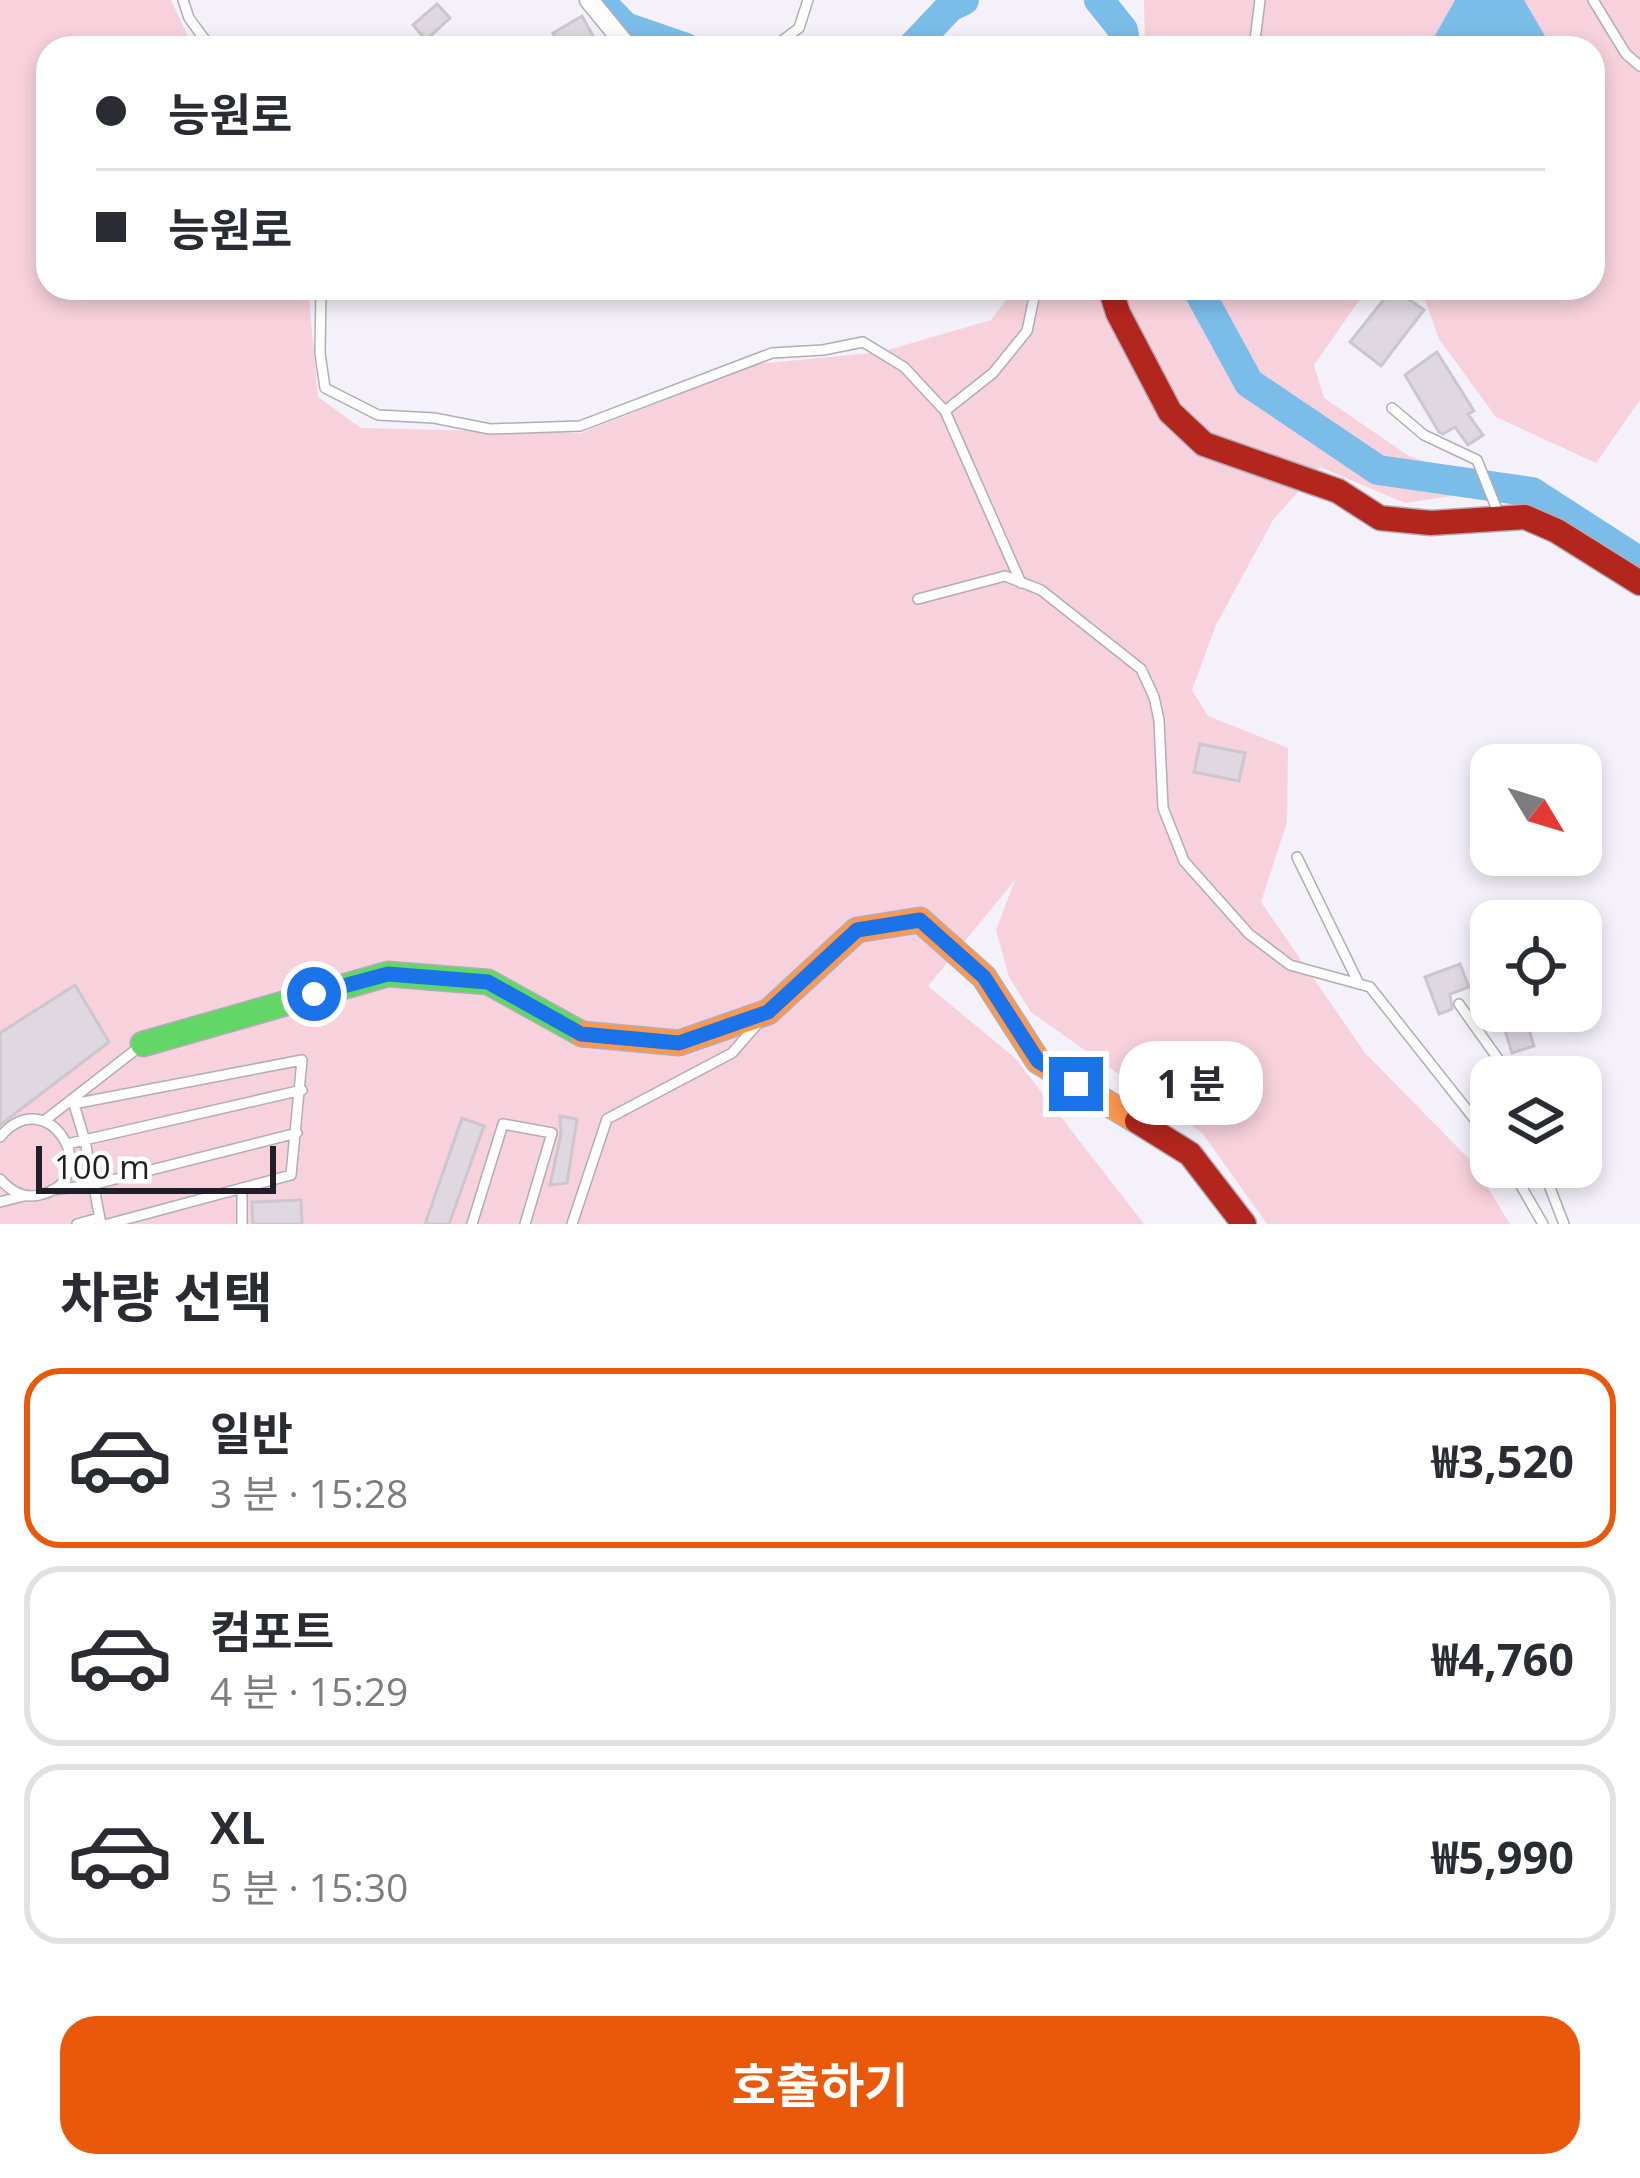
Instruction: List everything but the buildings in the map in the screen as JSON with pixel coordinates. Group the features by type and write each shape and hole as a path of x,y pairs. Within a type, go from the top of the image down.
{"street":[{"path":"589,0 620,36"},
{"path":"1114,300 1170,412 1204,444 1338,491 1380,518 1432,523 1525,517 1557,531 1640,583"},
{"path":"143,1043 388,974 488,982 581,1034 679,1043 768,1012 857,930 920,920 984,977 1038,1061 1190,1154 1244,1224"}],"lane":[{"path":"183,0 203,36"},
{"path":"788,36 799,28 808,0"},
{"path":"1256,36 1260,0"},
{"path":"1593,0 1626,54 1640,66"},
{"path":"321,300 325,388 378,415 434,418 490,429 580,426 772,353 863,342 904,367 945,411 1021,583"},
{"path":"945,411 993,373 1027,331 1033,300"},
{"path":"1392,408 1424,435 1477,460 1500,517"},
{"path":"918,599 1005,576 1040,590 1141,669 1159,720 1163,808 1184,861 1250,934 1290,965 1370,987 1470,1117"},
{"path":"1297,857 1359,984"},
{"path":"1459,1004 1495,1056"},
{"path":"572,1224 607,1119 732,1053 768,1012"},
{"path":"44,1121 143,1043"},
{"path":"73,1102 302,1060 291,1175 103,1222 77,1224"},
{"path":"68,1144 302,1090"},
{"path":"73,1102 103,1222"},
{"path":"0,1137 18,1122 44,1121 56,1127 68,1144 70,1162 67,1174 52,1190"},
{"path":"472,1224 503,1124 552,1133 525,1224"},
{"path":"0,1202 92,1185 297,1133"},
{"path":"0,1179 25,1196"},
{"path":"242,1188 242,1224"},
{"path":"1522,1188 1543,1224"},
{"path":"1550,1188 1564,1224"}],"shaded area":[{"path":"0,0 171,0 188,36 36,36 36,300 309,300 318,397 361,428 581,433 757,364 881,352 991,320 1006,300 1359,300 1314,365 1324,398 1409,456 1451,471 1452,496 1405,503 1320,467 1273,520 1216,625 1192,690 1208,716 1288,748 1287,822 1261,902 1365,1053 1470,1160 1470,1188 1488,1188 1510,1224 1267,1224 1203,1134 1031,1012 1009,977 996,930 1015,880 928,986 1015,1058 1144,1224 0,1224"},
{"path":"1144,0 1640,0 1640,400 1596,463 1496,417 1439,339 1425,300 1605,300 1605,36 1145,36"}],"water":[{"path":"1455,0 1524,0 1545,36 1435,36"}],"waterway":[{"path":"599,0 625,27 651,36"},
{"path":"922,36 950,7 964,0"},
{"path":"1099,0 1124,36"},
{"path":"1204,300 1249,383 1378,470 1532,492 1640,562"}],"traffic: fast":[{"path":"143,1044 388,974 488,982 582,1034"}],"traffic: slow":[{"path":"582,1034 679,1043 768,1012 857,930 920,920 984,977 1038,1061 1137,1121"}],"traffic: jam":[{"path":"1114,300 1170,412 1204,444 1338,491 1380,518 1431,523 1525,517 1557,531 1640,583"},
{"path":"1137,1121 1190,1154 1244,1224"}],"route":[{"path":"314,994 388,974 488,982 581,1034 679,1043 768,1012 857,930 920,920 984,977 1038,1061 1076,1084"}]}
